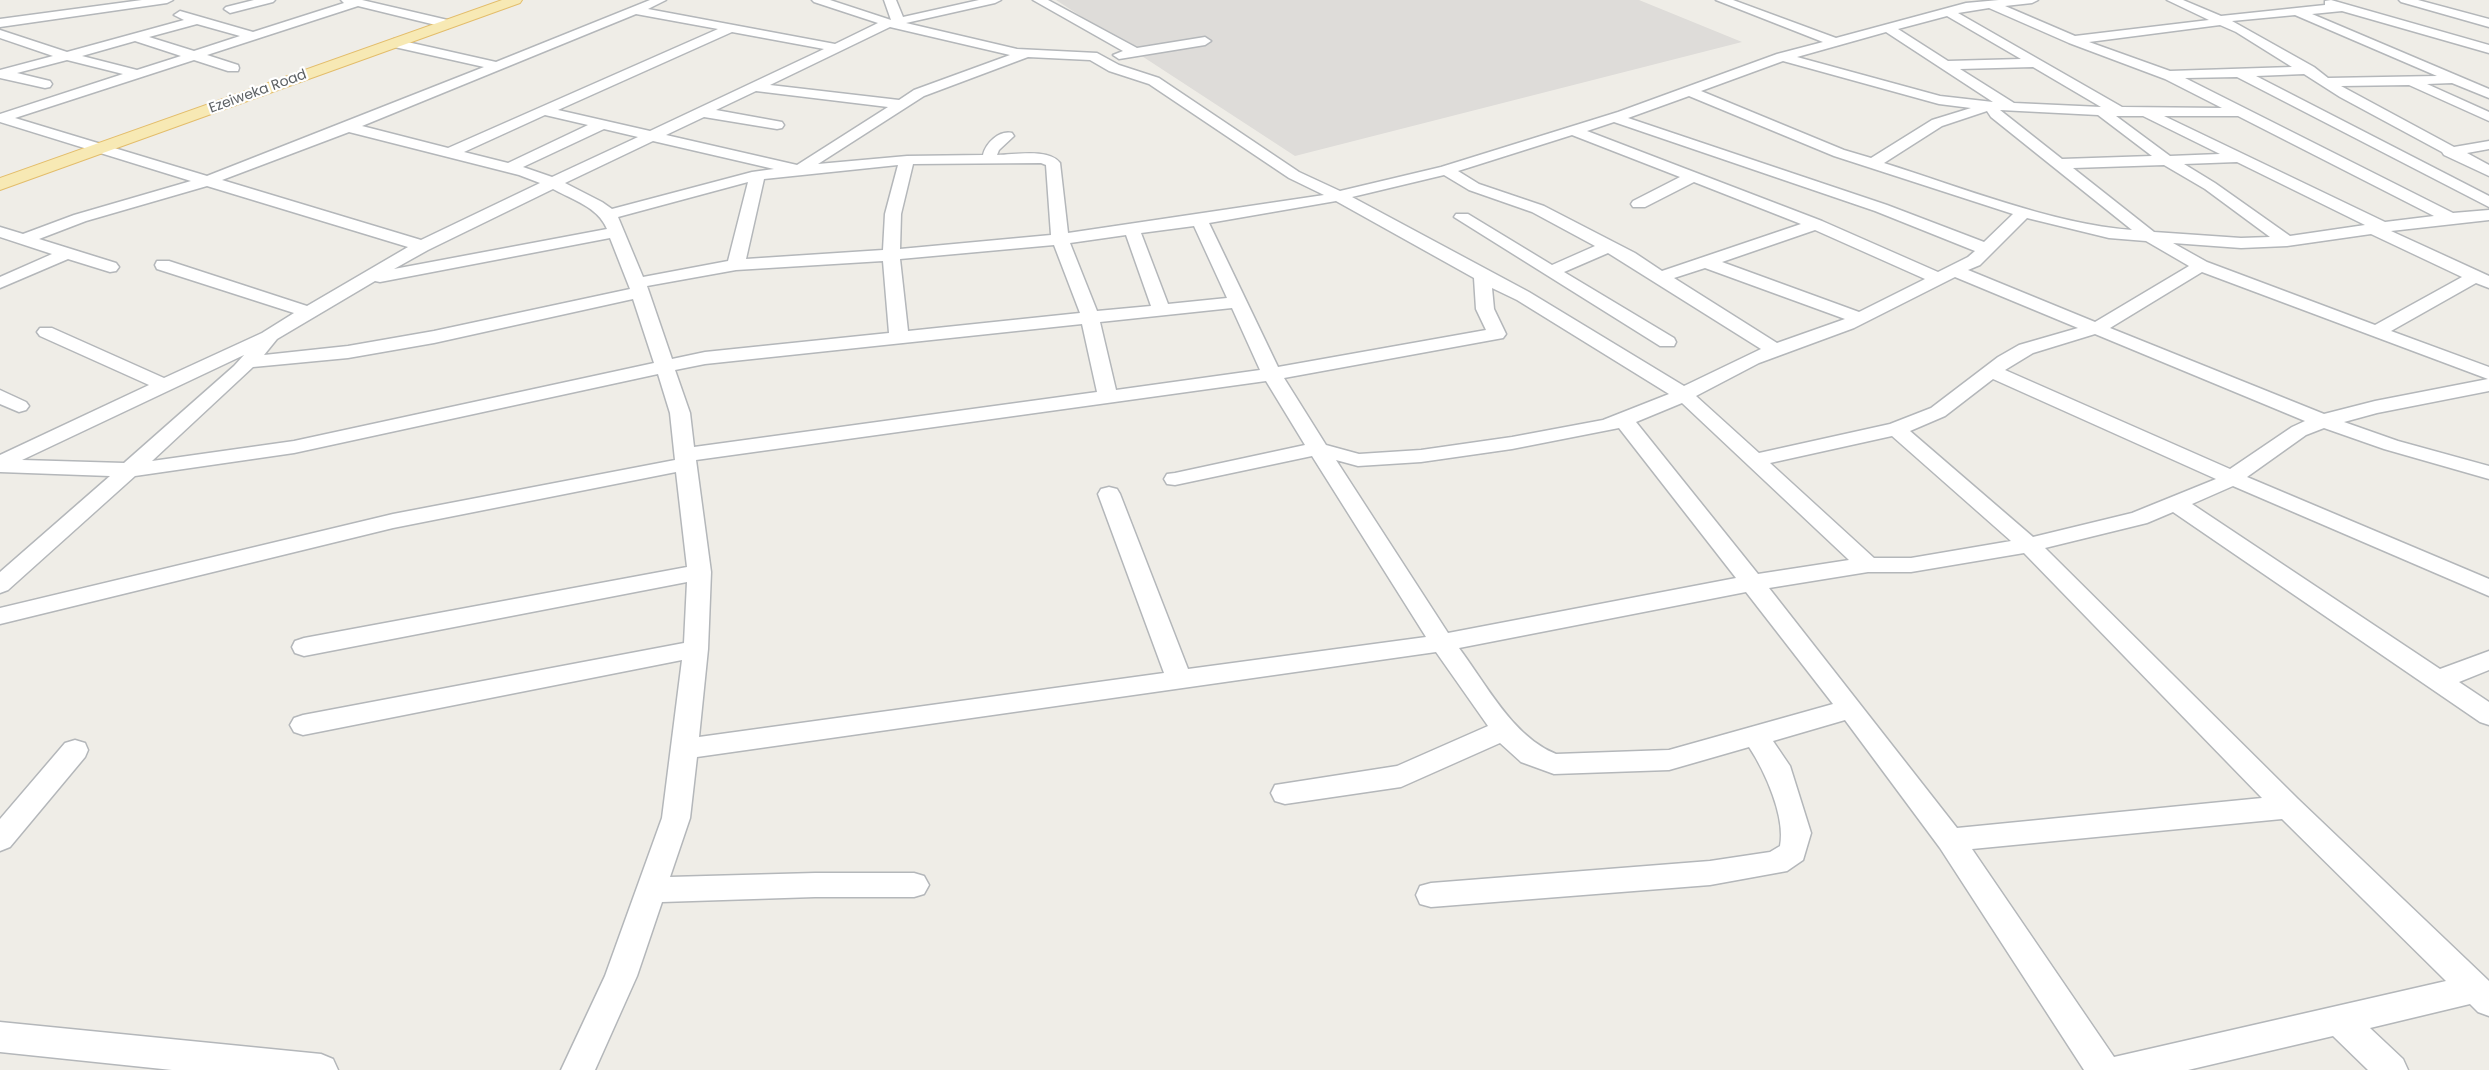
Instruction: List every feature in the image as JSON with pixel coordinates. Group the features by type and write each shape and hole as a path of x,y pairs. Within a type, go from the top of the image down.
{"main road":[{"name":"Ezeiweka Road","path":"0,184 515,0"}],"street":[{"path":"123,0 135,5"},
{"path":"0,23 167,0"},
{"path":"230,9 269,0"},
{"path":"370,6 389,0"},
{"path":"24,239 80,218 207,180 348,127 660,0"},
{"path":"818,0 894,22 1026,53 1093,56 1114,68 1154,81 1294,174 1338,196 1482,276 1524,296 1683,394 1868,565"},
{"path":"890,0 894,22"},
{"path":"0,464 270,335 422,246 836,48 894,22 995,0"},
{"path":"1039,0 1135,52"},
{"path":"1722,0 1835,42"},
{"path":"2174,0 2189,0"},
{"path":"2174,0 2222,20 2309,70 2346,94 2489,171"},
{"path":"2319,0 2489,49"},
{"path":"2405,0 2489,23"},
{"path":"1,118 193,56 351,1 448,24"},
{"path":"247,362 348,352 434,337 736,265 891,255 1060,239 1199,220 1338,196 1446,170 1574,131 1615,118 1687,90 1835,42 1890,29 1948,11 1991,2 2025,1"},
{"path":"1991,2 2073,40 2170,76 2451,218"},
{"path":"149,3 194,21 252,36"},
{"path":"2073,40 2222,20 2343,7"},
{"path":"634,10 836,48"},
{"path":"1948,11 2118,111"},
{"path":"2298,11 2489,94"},
{"path":"1,74 194,21"},
{"path":"449,153 731,28"},
{"path":"1890,29 1947,66 2000,104"},
{"path":"2,36 67,56 138,74"},
{"path":"136,37 233,68"},
{"path":"1098,59 1205,41"},
{"path":"394,43 497,66"},
{"path":"544,111 603,124 649,137 800,170 919,93 1026,53"},
{"path":"1781,58 1939,100 2102,111 2240,112"},
{"path":"1947,66 2036,63"},
{"path":"2170,76 2309,70"},
{"path":"2240,73 2489,202"},
{"path":"1,74 44,84"},
{"path":"2327,82 2489,79"},
{"path":"2408,81 2489,117"},
{"path":"753,87 901,104"},
{"path":"1687,90 1839,153 2024,212 2078,227 2151,237 2241,243 2287,241 2451,218 2489,215"},
{"path":"1872,164 1937,123 2000,104"},
{"path":"2000,104 1996,114 2151,237 2201,266 2489,374"},
{"path":"2102,111 2166,160 2210,186 2287,241"},
{"path":"702,112 777,125"},
{"path":"2144,112 2482,280"},
{"path":"1,118 422,246"},
{"path":"1615,118 1881,208 1986,249"},
{"path":"509,168 603,124"},
{"path":"348,127 509,168 553,183 596,205 609,215 639,287 680,413 699,572 696,649 676,818 621,976 578,1070"},
{"path":"1574,131 1947,275 2097,328 2323,421 2391,445 2489,473"},
{"path":"989,159 992,148 1007,136"},
{"path":"2329,157 2452,152 2489,145"},
{"path":"2059,164 2238,158"},
{"path":"609,215 756,175 907,160 1042,159 1054,163 1060,239 1090,318 1108,397"},
{"path":"899,338 891,255 892,214 907,160"},
{"path":"1446,170 1474,187 1500,198 1538,209 1609,246 1775,350"},
{"path":"736,265 756,175"},
{"path":"1639,204 1694,176"},
{"path":"1174,480 1318,449 1358,460 1421,456 1512,444 1608,425 1683,394 1752,359 1860,318 1947,275 1974,261 2024,212"},
{"path":"1462,217 1667,342"},
{"path":"1199,220 1272,374 1318,449 1442,643 1511,739 1531,755 1554,764 1669,760 1852,709"},
{"path":"1661,278 1816,224"},
{"path":"1132,229 1161,310"},
{"path":"0,232 110,267"},
{"path":"367,279 481,260 617,232"},
{"path":"1552,271 1609,246"},
{"path":"0,283 68,253"},
{"path":"1706,262 1860,318"},
{"path":"163,265 309,312"},
{"path":"1755,460 1896,429 1938,412 2005,361 2026,349 2097,328 2201,266"},
{"path":"0,616 393,521 686,460 1272,374 1497,334 1485,309 1482,276"},
{"path":"2376,332 2482,280"},
{"path":"0,464 131,470 294,447 705,358 1239,302"},
{"path":"46,332 164,385"},
{"path":"0,585 131,470 247,362 270,335"},
{"path":"1993,372 2232,478 2489,588"},
{"path":"684,749 1442,643 1752,583 1868,565 1911,565 2028,545 2139,518 2224,483 2298,431 2323,421 2375,407 2489,385"},
{"path":"0,396 19,406"},
{"path":"1623,419 1852,709 1950,840 2103,1070"},
{"path":"1896,429 2028,545 2288,807 2482,996"},
{"path":"1109,494 1179,680"},
{"path":"2175,503 2489,716"},
{"path":"304,648 699,572"},
{"path":"304,725 696,649"},
{"path":"2438,680 2489,660"},
{"path":"1285,793 1402,776 1505,730"},
{"path":"1431,895 1710,873 1777,863 1793,852 1797,833 1776,766 1756,735"},
{"path":"0,839 75,750"},
{"path":"1950,840 2288,807"},
{"path":"650,890 815,885 914,885"},
{"path":"2121,1070 2339,1020 2482,996"},
{"path":"2339,1020 2391,1070"},
{"path":"0,1036 321,1070"}],"shaded area":[{"path":"1056,0 1639,0 1742,42 1295,156"}]}
